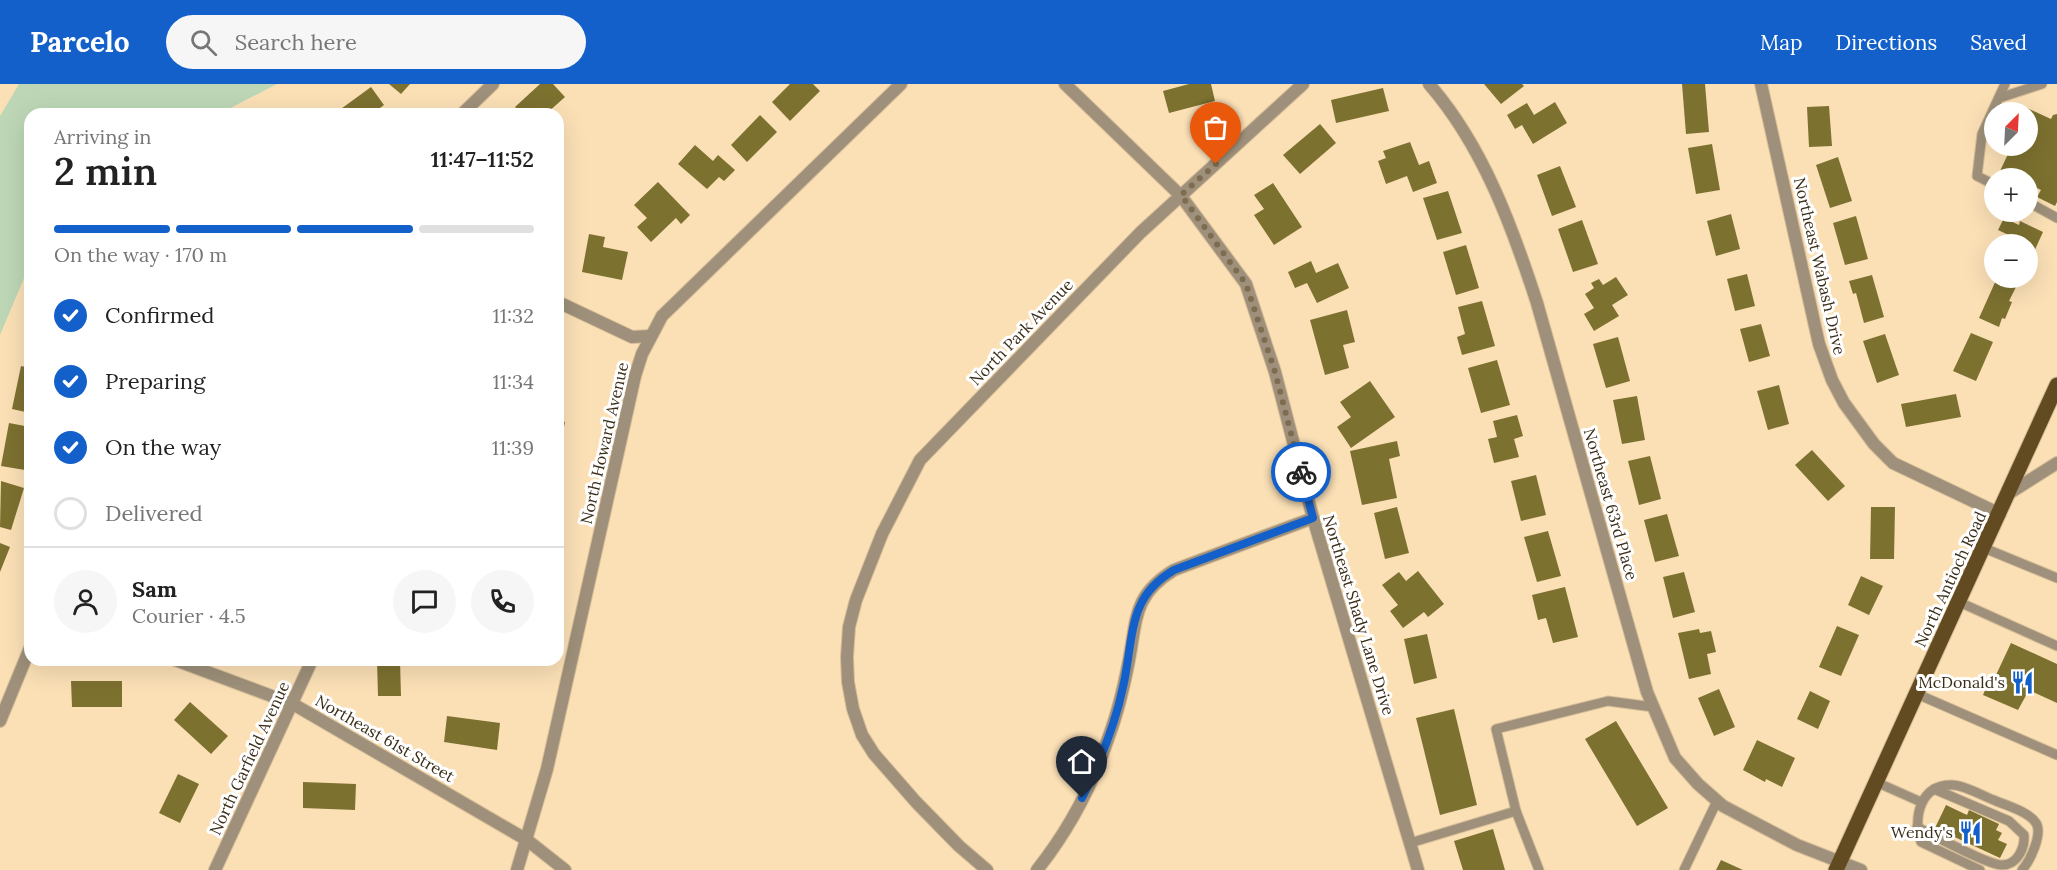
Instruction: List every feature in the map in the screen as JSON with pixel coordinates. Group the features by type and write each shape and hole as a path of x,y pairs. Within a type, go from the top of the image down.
{"main road":[{"name":"North Antioch Road","path":"1838,866 2008,494 2053,403 2057,385"}],"street":[{"path":"468,108 493,84"},
{"name":"North Howard Avenue","path":"517,870 547,769 635,376 650,336 662,316 902,84"},
{"name":"Northeast Shady Lane Drive","path":"1065,84 1181,195 1246,284 1275,372 1313,518 1418,870"},
{"name":"North Park Avenue","path":"987,870 959,846 916,802 874,754 861,735 848,682 849,627 856,600 882,534 921,460 1140,233 1303,84"},
{"name":"Northeast 63rd Place","path":"1429,84 1459,125 1481,163 1517,241 1537,303 1647,692 1675,758 1717,801 1838,866 1861,870"},
{"name":"Northeast Wabash Drive","path":"1761,84 1819,344 1832,380 1844,403 1874,444 1893,463 2000,514"},
{"path":"564,305 632,337 650,336"},
{"path":"2008,494 2057,464"},
{"path":"1037,870 1075,813 1097,768 1109,737 1123,688 1136,615 1154,584 1174,570 1313,518"},
{"path":"0,720 24,664"},
{"name":"Northeast 61st Street","path":"191,666 293,704 527,840 565,870"},
{"name":"North Garfield Avenue","path":"215,870 309,666"}],"lane":[{"path":"1984,180 1977,176 1982,134 2006,84"},
{"path":"1999,98 2042,84"},
{"path":"2038,208 2057,218"},
{"path":"1984,548 2057,578"},
{"path":"1959,602 2057,646"},
{"path":"1917,694 2057,755"},
{"path":"1539,870 1516,811 1496,729 1608,701 1653,707"},
{"path":"1876,782 1922,802"},
{"path":"1980,870 1922,842 1917,827 1922,802 1934,789 1954,784 2019,811 2036,823 2038,831 2032,854 2022,870"},
{"path":"1917,827 1989,861 2003,865 2014,860 2021,853 2025,843 2024,835 2009,821 1934,789"},
{"path":"1684,870 1717,801"},
{"path":"1410,843 1516,811"}],"green space":[{"path":"19,84 277,84 231,108 24,108 24,278 0,335 0,116"}],"building":[{"path":"389,84 410,84 401,94"},
{"path":"540,84 553,84 565,97 553,108 515,107"},
{"path":"790,84 813,84 820,91 790,121 772,102"},
{"path":"1189,84 1211,84 1215,101 1169,113 1163,91"},
{"path":"1484,84 1522,84 1524,86 1501,104"},
{"path":"1682,84 1705,84 1709,132 1686,134"},
{"path":"371,87 384,105 380,108 342,108"},
{"path":"1383,88 1389,111 1336,123 1331,100"},
{"path":"1555,102 1567,123 1533,144 1522,125 1515,129 1507,115 1527,103 1534,115"},
{"path":"1829,106 1832,146 1809,147 1807,107"},
{"path":"2038,113 2051,119 2057,114 2057,202 2055,206 2038,198 2041,190 2038,189 2038,168 2001,168 2007,156 2038,156"},
{"path":"760,115 777,132 747,162 731,145"},
{"path":"1320,124 1336,143 1300,174 1283,155"},
{"path":"1410,142 1419,165 1429,161 1437,183 1413,192 1407,176 1386,184 1378,161 1386,158 1383,151"},
{"path":"1712,144 1720,190 1696,194 1688,148"},
{"path":"695,145 713,161 718,155 735,170 724,181 719,177 707,189 678,164"},
{"path":"1838,157 1852,201 1830,208 1816,165"},
{"path":"1560,166 1576,207 1552,216 1537,175"},
{"path":"658,182 690,215 681,224 676,218 651,242 637,227 647,218 634,205"},
{"path":"1273,183 1302,227 1274,245 1254,215 1264,209 1254,195"},
{"path":"1448,191 1462,233 1437,240 1423,198"},
{"path":"1731,214 1740,249 1716,256 1707,221"},
{"path":"1856,216 1868,259 1845,265 1833,223"},
{"path":"1582,220 1598,264 1573,272 1558,229"},
{"path":"2002,222 2013,222 2019,225 2022,222 2043,232 2038,243 2038,234 2006,234 1998,230"},
{"path":"589,234 605,237 603,247 628,252 622,280 582,272"},
{"path":"1466,245 1479,288 1456,295 1443,252"},
{"path":"1311,261 1316,273 1338,263 1349,288 1317,303 1307,283 1295,288 1288,272"},
{"path":"1747,274 1755,306 1735,311 1727,279"},
{"path":"1872,275 1884,317 1864,323 1856,293 1853,294 1849,281"},
{"path":"1616,277 1628,295 1612,305 1619,316 1594,331 1584,314 1594,308 1585,294 1594,288 1591,283 1599,279 1603,285"},
{"path":"1992,288 2016,288 2009,301 2012,302 2005,319 2002,318 1999,327 1979,318"},
{"path":"1482,301 1495,346 1462,355 1457,337 1465,334 1458,307"},
{"path":"1347,310 1355,342 1343,345 1349,368 1325,375 1310,320"},
{"path":"1761,324 1770,356 1749,362 1740,329"},
{"path":"1971,333 1993,342 1976,381 1953,371"},
{"path":"1885,334 1899,375 1877,383 1863,341"},
{"path":"1618,337 1630,381 1606,388 1593,344"},
{"path":"1497,360 1510,405 1481,413 1468,368"},
{"path":"21,366 24,367 24,412 12,409"},
{"path":"1370,381 1395,417 1351,448 1337,427 1351,417 1340,402"},
{"path":"1779,385 1789,424 1768,430 1757,391"},
{"path":"1956,394 1961,417 1906,427 1901,404"},
{"path":"1637,396 1645,440 1622,444 1613,400"},
{"path":"1517,415 1523,436 1514,439 1519,457 1494,463 1488,439 1497,437 1493,421"},
{"path":"9,423 24,426 24,470 1,466"},
{"path":"1397,441 1400,456 1389,459 1397,498 1362,505 1350,451"},
{"path":"1812,450 1845,486 1828,501 1795,465"},
{"path":"1650,456 1661,499 1639,505 1628,461"},
{"path":"1536,475 1546,515 1521,521 1511,481"},
{"path":"1,481 24,488 11,530 0,527"},
{"path":"1397,507 1409,553 1385,559 1374,513"},
{"path":"1871,507 1895,507 1894,559 1870,559"},
{"path":"1667,514 1679,556 1655,562 1644,520"},
{"path":"1548,531 1561,576 1537,582 1524,537"},
{"path":"0,543 10,547 0,572"},
{"path":"1418,571 1444,604 1428,617 1424,612 1403,628 1390,611 1398,605 1382,585 1399,572 1406,581"},
{"path":"1684,572 1695,612 1673,618 1663,577"},
{"path":"1861,576 1883,586 1869,615 1848,605"},
{"path":"1565,587 1578,637 1553,643 1546,618 1538,620 1532,595"},
{"path":"1837,626 1859,635 1841,676 1819,667"},
{"path":"1699,629 1700,633 1711,631 1716,652 1707,654 1711,674 1689,679 1678,633"},
{"path":"1427,634 1437,678 1414,684 1404,639"},
{"name":"McDonald's","path":"2011,643 2057,664 2057,703 2029,690 2018,710 1983,695 1992,673 1996,675"},
{"path":"377,666 400,666 401,696 378,696"},
{"path":"71,681 122,681 122,707 72,707"},
{"path":"1719,689 1735,727 1714,736 1698,698"},
{"path":"1810,691 1830,701 1818,729 1797,719"},
{"path":"190,702 228,736 211,754 174,720"},
{"path":"1454,709 1477,805 1440,815 1416,718"},
{"path":"447,716 500,723 497,750 444,742"},
{"path":"1616,721 1668,808 1637,826 1585,739"},
{"path":"1757,740 1795,758 1782,787 1766,779 1765,782 1743,770"},
{"path":"178,774 199,784 180,823 159,813"},
{"path":"303,782 356,784 355,810 303,808"},
{"name":"Wendy's","path":"1946,805 1967,815 1969,810 1999,824 1996,830 2002,833 1998,840 2007,844 2000,858 1935,828"},
{"path":"1493,829 1505,870 1463,870 1454,841"},
{"path":"1721,860 1743,870 1716,870"}],"way so far":[{"path":"1216,164 1181,195 1246,284 1275,372 1301,472"}],"place":[{"name":"McDonald's","path":"2023,682"},
{"name":"Wendy's","path":"1971,832"}],"route":[{"path":"1082,798 1109,737 1123,688 1140,604 1154,584 1174,570 1313,518 1301,472"}]}
